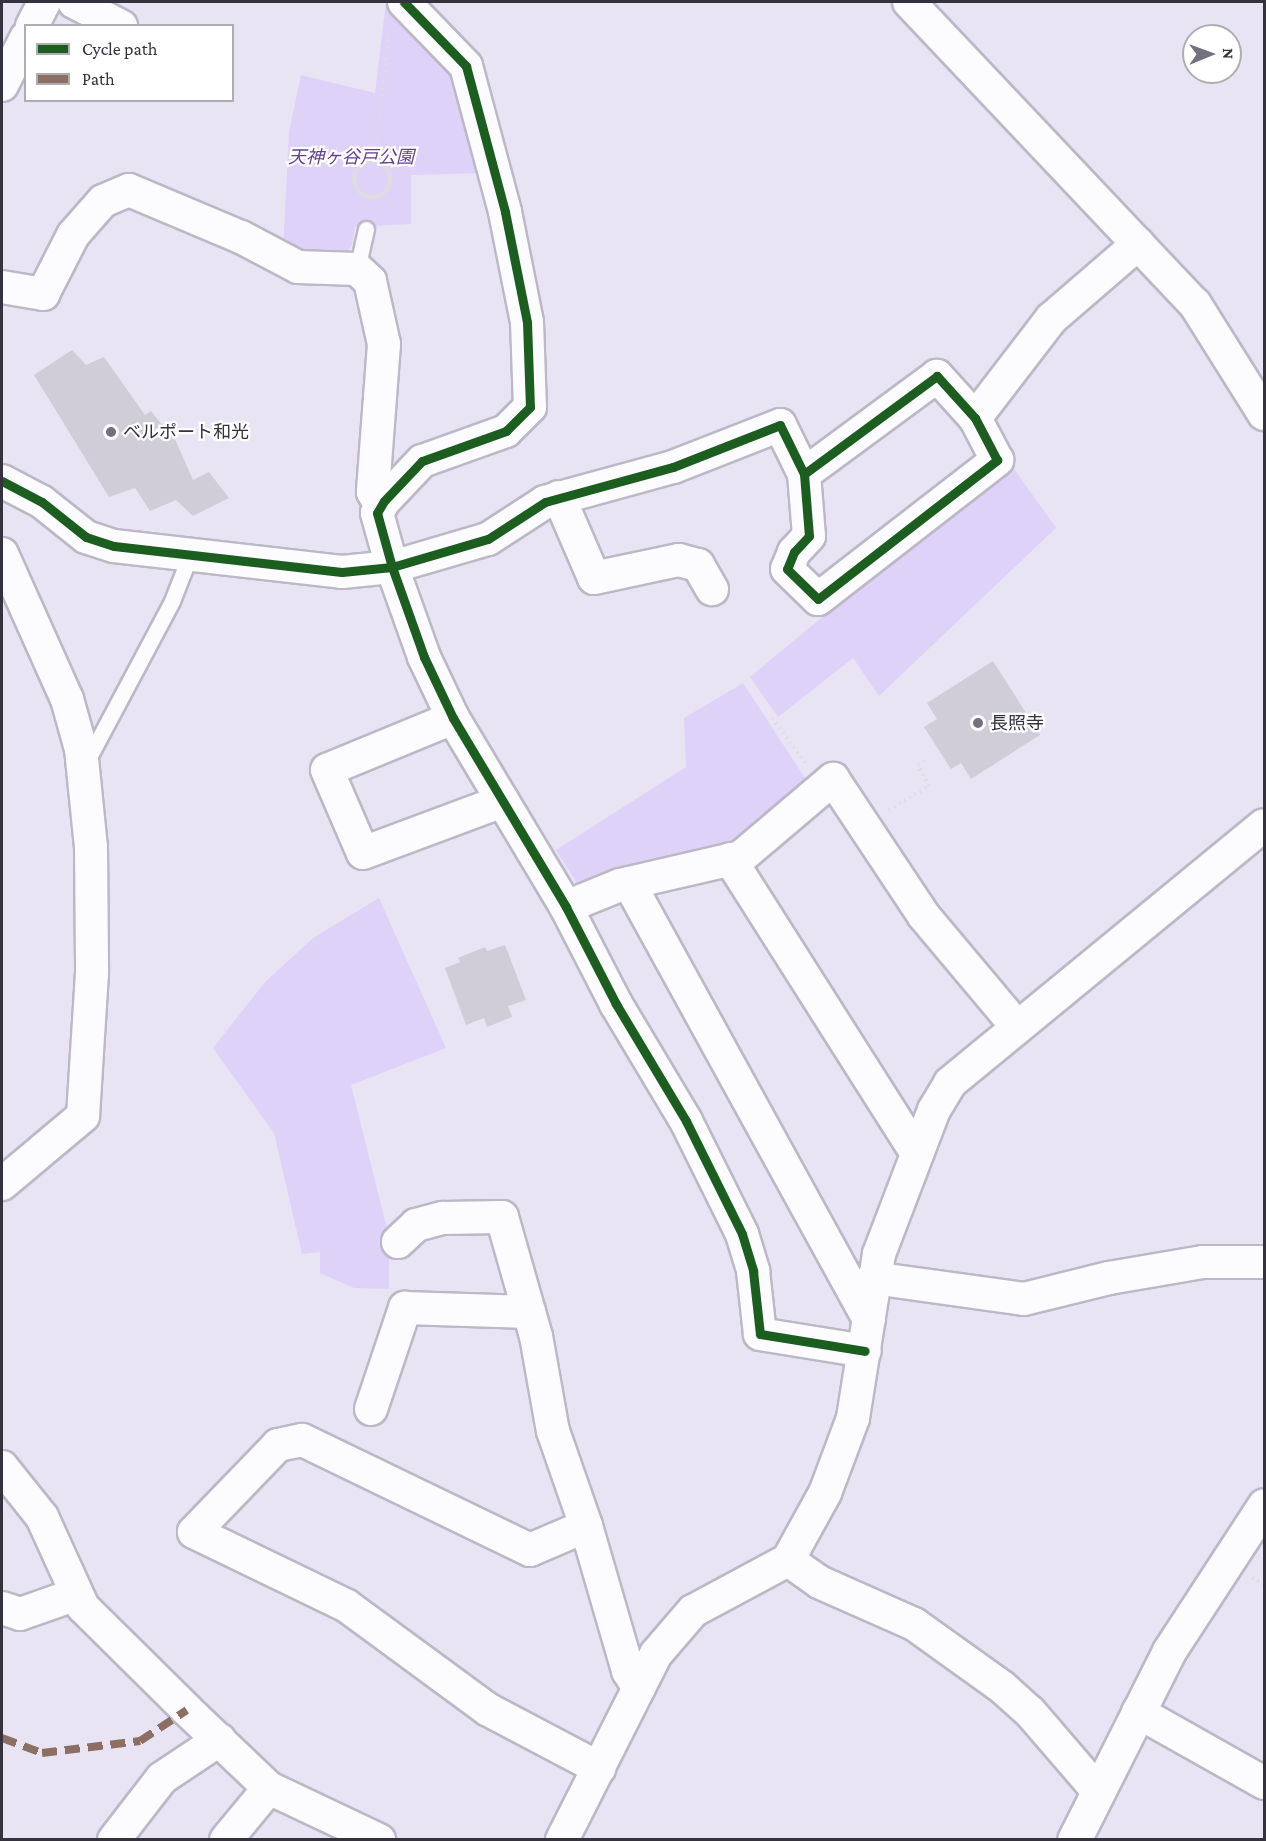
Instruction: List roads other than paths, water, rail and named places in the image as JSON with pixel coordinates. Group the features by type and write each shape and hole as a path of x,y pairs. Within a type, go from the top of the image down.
{"street":[{"path":"34,24 45,2"},
{"path":"74,2 117,24"},
{"path":"909,2 1195,304 1260,398"},
{"path":"397,14 466,66 505,212 526,321 530,407 506,431 423,461 381,506 376,513 392,567 424,657 453,718 566,907 616,1004 686,1120 742,1234 753,1271 760,1334 866,1351"},
{"path":"2,85 24,44"},
{"path":"2,287 43,294 73,235 103,201 129,190 241,237 298,267 357,269 370,281 384,344 373,492 381,506"},
{"path":"975,418 1051,318 1138,244"},
{"path":"2,481 42,502 86,537 114,546 342,572 392,567 488,539 545,502 673,467 780,425 804,474 809,536 794,552 788,569 818,600 997,460 975,418 938,376 804,474"},
{"path":"560,497 594,578 679,560 698,565 712,589"},
{"path":"2,554 67,699 83,768 91,847 92,973 83,1116 2,1184"},
{"path":"453,718 327,770 363,854 503,801"},
{"path":"566,907 629,883 741,856 833,778 924,916 1017,1027"},
{"path":"562,1839 656,1654 693,1611 788,1560 829,1482 853,1418 866,1351 873,1278 917,1154 950,1083 1264,825"},
{"path":"730,859 917,1154"},
{"path":"629,883 869,1319"},
{"path":"398,1242 416,1225 443,1218 502,1217 529,1312 554,1431 586,1526 628,1671 639,1688"},
{"path":"873,1278 1024,1299 1109,1278 1203,1262 1264,1262"},
{"path":"371,1409 405,1308 529,1312"},
{"path":"586,1526 531,1550 302,1440 278,1445 194,1532 347,1606 487,1709 599,1768"},
{"path":"2,1467 42,1517 74,1595 219,1740 269,1788 379,1839"},
{"path":"1074,1839 1169,1651 1264,1505"},
{"path":"788,1560 819,1582 914,1624 1002,1687 1030,1712 1098,1791"},
{"path":"2,1608 20,1614 74,1595"},
{"path":"1138,1712 1264,1784"},
{"path":"114,1839 162,1778 219,1740"},
{"path":"226,1839 269,1788"}],"lane":[{"path":"357,269 366,230"},
{"path":"83,768 172,601 190,555"}],"place":[{"name":"ベルポート和光","path":"111,432"},
{"name":"長照寺","path":"978,723"}],"park label":[{"name":"天神ヶ谷戸公園","path":"351,157"}]}
